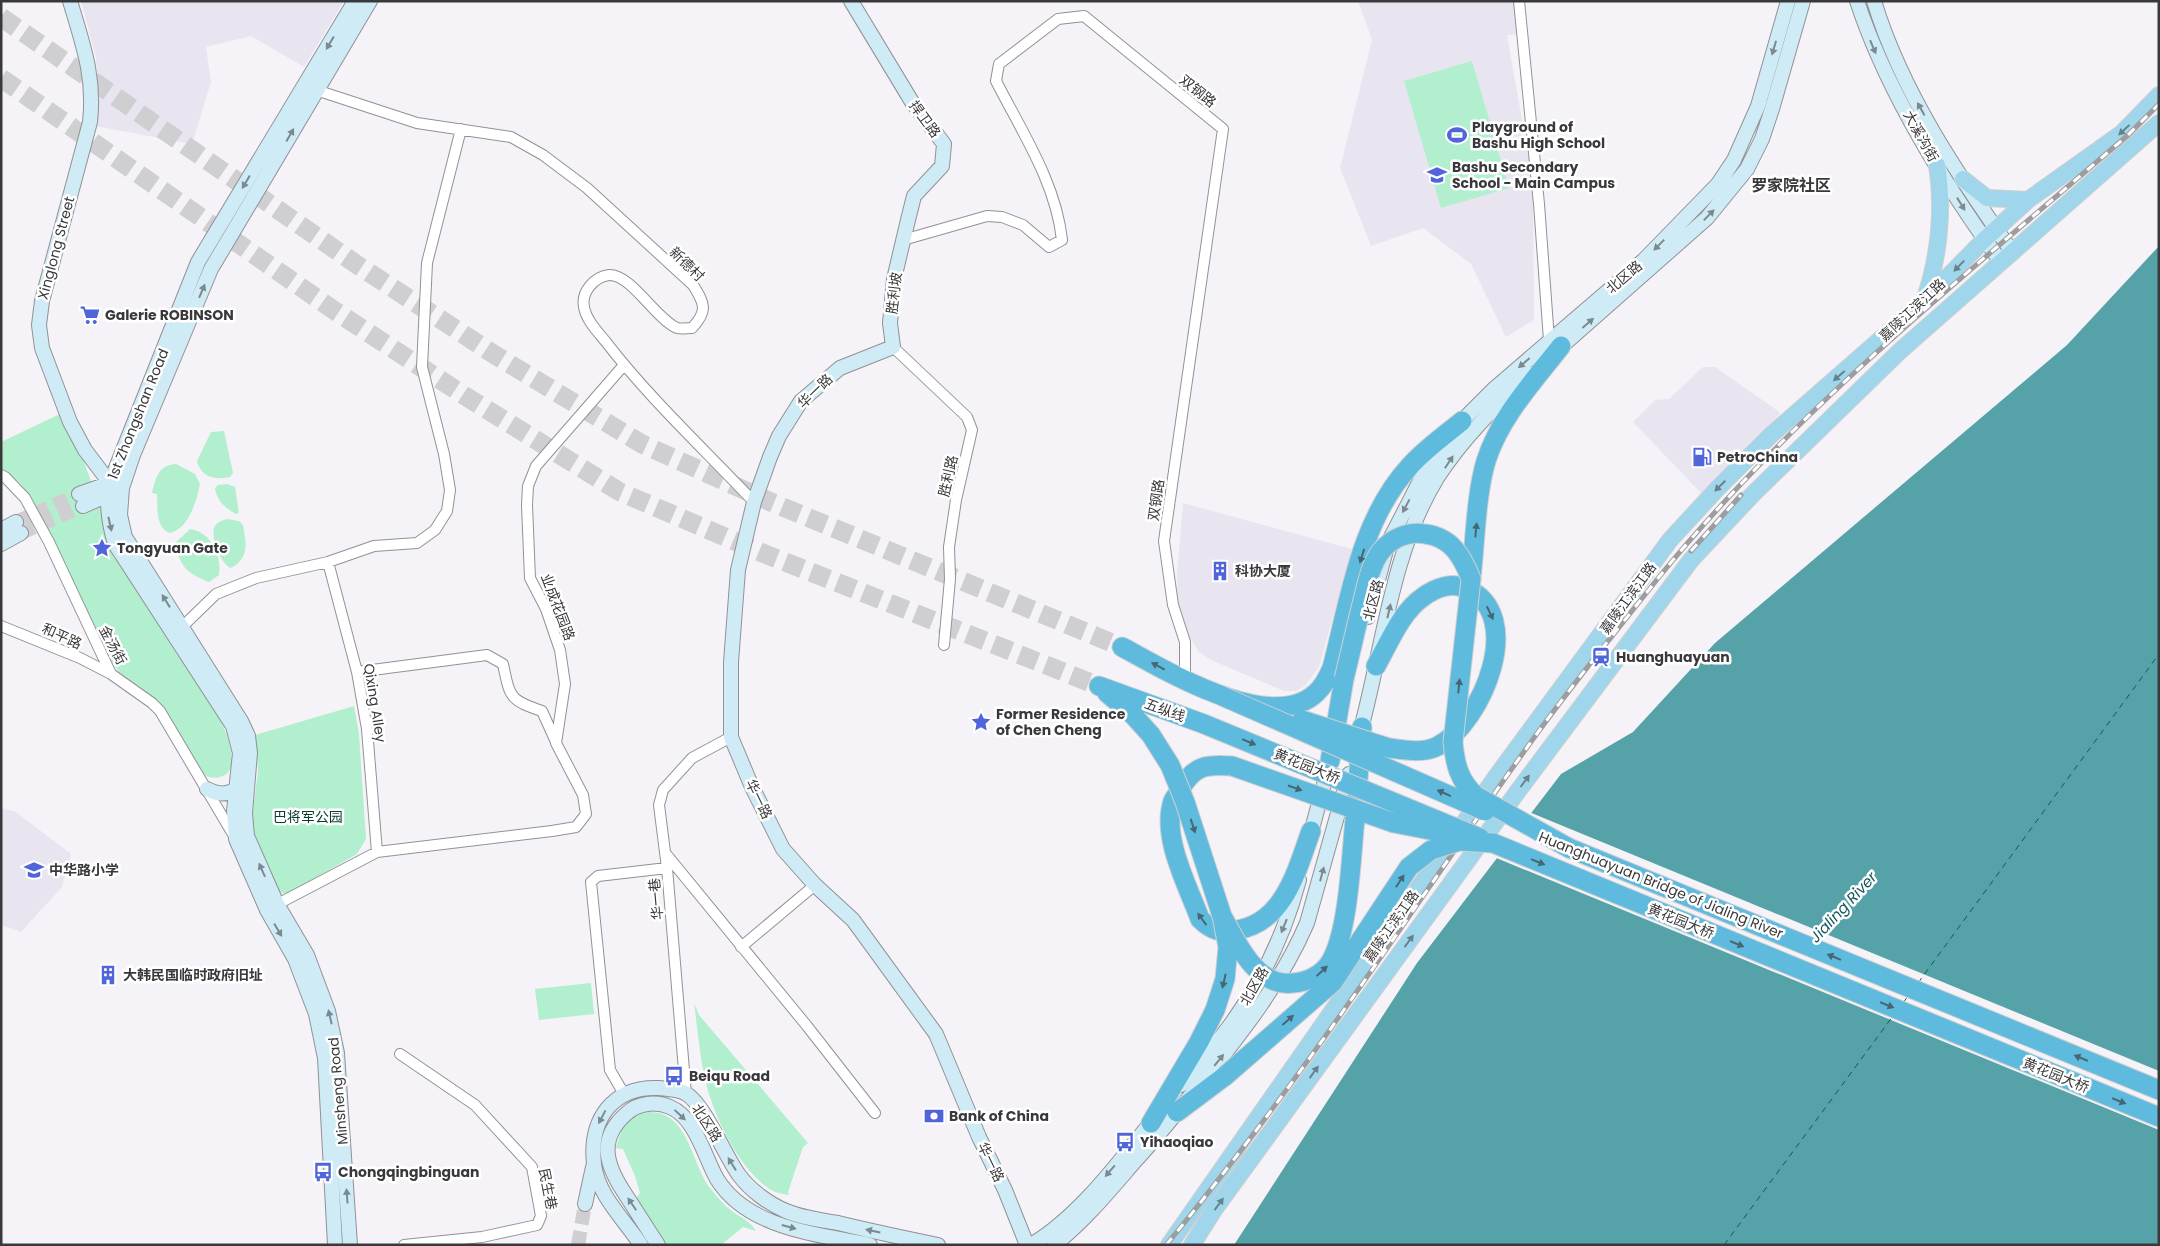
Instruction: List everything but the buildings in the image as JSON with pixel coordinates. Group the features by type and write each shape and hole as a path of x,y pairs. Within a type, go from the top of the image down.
{"highway":[{"path":"1555,343 1504,423 1486,461 1482,482 1453,742 1454,758 1459,775 1466,788 1476,796 1569,848"},
{"path":"1255,705 1287,706 1302,701 1314,694 1325,683 1332,668 1362,553 1378,514 1394,486 1423,452 1462,421"},
{"path":"1330,761 1344,678 1370,572 1380,552 1389,543 1409,534 1432,535 1443,539 1460,554 1471,579"},
{"path":"1222,696 1389,748 1416,751 1437,747 1456,733 1481,699 1492,671 1496,634 1491,613 1478,593 1458,585 1440,587 1422,597 1400,623 1376,666"},
{"path":"1122,647 1189,682"},
{"name":"Huanghuayuan Bridge of Jialing River","path":"1189,682 1569,848 2159,1090"},
{"name":"五纵线","path":"1204,724 1099,686 1151,734 1170,765 1185,802 1222,916"},
{"name":"黄花园大桥","path":"1204,724 2159,1117"},
{"path":"1222,916 1242,951 1255,968 1272,979 1287,984 1302,982 1316,977 1330,963 1339,942 1344,921 1362,727"},
{"path":"1311,831 1293,880 1281,902 1269,915 1256,924 1240,930 1220,932 1209,928 1200,919 1173,845 1170,824 1174,801 1189,775 1210,764 1232,766 1394,823 1493,843"},
{"path":"1177,1112 1225,1076 1333,982 1409,867 1431,850 1460,842 1493,843"},
{"path":"1151,1122 1199,1042 1215,1010 1225,979 1228,947 1222,916"}],"main road":[{"name":"Xinglong Street","path":"70,1 88,62 92,102 90,122 42,301 39,325 42,348 70,422 85,450 113,489"},
{"name":"1st Zhongshan Road","path":"241,837 245,813 244,770 234,726 115,544 108,519 113,489 198,262 355,1"},
{"name":"1st Zhongshan Road","path":"244,770 250,753 248,736 241,721 125,536 113,489 133,455 211,269 370,1"},
{"name":"捍卫路","path":"851,1 912,102 944,144 942,166 914,196 903,240"},
{"name":"北区路","path":"1054,1245 1083,1220 1177,1112 1241,1034 1274,986 1298,944 1307,923 1362,727 1407,543 1424,503 1437,479 1454,453 1486,415 1555,343 1644,260 1718,184 1734,160 1758,106 1788,1"},
{"name":"北区路","path":"1029,1245 1057,1227 1074,1212 1151,1122 1228,1028 1252,991 1270,957 1295,895 1388,543 1422,477 1462,421 1495,388 1555,343 1706,218 1747,169 1762,139 1772,109 1803,1"},
{"name":"大溪沟街","path":"1857,1 1881,65 1937,165 2007,258"},
{"name":"大溪沟街","path":"1874,1 1894,59 1940,144 1963,179 1990,235"},
{"name":"嘉陵江滨江路","path":"1169,1245 1498,774 1670,540 1771,435 1923,302 2028,200 2122,133 2159,95"},
{"name":"嘉陵江滨江路","path":"1192,1245 1214,1210 1512,799 1691,560 1754,493 1900,351 2159,123"},
{"path":"1923,302 1933,266 1939,219 1940,196 1937,165"},
{"path":"1963,179 1987,198 2028,200"},
{"name":"胜利坡","path":"893,347 890,323 894,279 903,240"},
{"name":"华一路","path":"893,347 840,368 801,401 779,436 754,502 738,570 729,697 731,737 752,787 783,849 815,885 853,920 936,1034 979,1137 1029,1245"},
{"path":"81,500 113,489"},
{"path":"1,530 18,527 1,544"},
{"path":"204,784 223,786 229,784 244,770"},
{"path":"241,837 234,825 237,789 244,770"},
{"path":"204,784 214,793 225,794 237,789"},
{"name":"Minsheng Road","path":"241,837 295,959 316,1014 325,1058 335,1245"},
{"name":"Minsheng Road","path":"272,907 307,955 328,1011 337,1053 350,1245"},
{"path":"1270,957 1258,983 1258,989 1264,992 1274,986"},
{"name":"北区路","path":"641,1245 601,1188 594,1164 594,1140 600,1116 611,1104 624,1094 645,1088 667,1089 686,1094 701,1110 740,1176 754,1190 787,1211 938,1245"},
{"name":"北区路","path":"658,1245 613,1177 608,1163 610,1138 617,1124 628,1112 638,1106 652,1103 670,1107 681,1115 691,1128 718,1180 734,1198 754,1213 783,1226 870,1245"},
{"path":"585,1204 594,1164"},
{"path":"601,1188 610,1189 613,1177"}],"street":[{"path":"1519,1 1555,343"},
{"name":"双钢路","path":"903,240 987,216 1002,217 1023,225 1049,247 1062,240 1060,221 1046,179 996,81 999,64 1058,19 1084,16 1223,129 1164,541 1173,605 1186,642 1189,682"},
{"name":"新德村","path":"316,90 417,123 511,138 543,155 587,188 693,285 703,302 702,318 692,328 678,328 667,322 622,278 610,275 597,278 587,288 583,307 590,322 624,365 754,502"},
{"path":"182,627 216,594 256,578 328,562 374,546 417,543 435,530 447,511 450,490 422,367 427,263 462,129"},
{"name":"胜利路","path":"893,347 967,417 972,430 956,500 949,547 950,579 944,645"},
{"name":"业成花园路","path":"556,743 565,684 560,650 546,609 530,578 528,486 536,466 624,365"},
{"name":"金汤街","path":"1,475 25,498 49,542 111,674 152,703 160,711 204,784 241,837"},
{"name":"Qixing Alley","path":"328,562 357,672 367,729 377,852"},
{"name":"和平路","path":"1,626 80,658 111,674"},
{"path":"272,907 377,852 576,826 586,814 583,795 542,711 518,702 509,692 503,664 487,654 357,672"},
{"name":"华一巷","path":"686,1094 666,854 659,805 663,790 673,776 692,758 731,737"},
{"path":"666,854 807,1026 875,1113"},
{"path":"624,1094 610,1070 591,882 598,876 667,868"},
{"path":"742,947 815,885"},
{"name":"民生巷","path":"400,1054 475,1105 532,1168 541,1216 537,1225 482,1237 404,1245"}],"shaded area":[{"path":"81,1 344,1 304,67 251,36 206,47 211,82 192,144 95,126 99,102 96,58"},
{"name":"Bashu Secondary School - Main Campus","path":"1358,1 1515,1 1520,34 1507,35 1533,182 1534,320 1506,337 1471,264 1423,228 1371,246 1340,168 1372,40"},
{"name":"PetroChina","path":"1703,367 1715,367 1781,413 1701,493 1633,422 1655,400 1669,399"},
{"path":"1183,503 1352,549 1319,667 1305,686 1296,691 1284,691 1211,660 1199,652 1183,623 1178,606 1177,574"},
{"name":"中华路小学","path":"1,808 16,812 71,854 62,887 21,932 1,925"}],"green space":[{"name":"Playground of Bashu High School","path":"1472,61 1509,188 1441,208 1404,81"},
{"path":"60,414 81,454 105,519 218,713 232,756 229,772 223,776 214,778 204,775 165,709 122,676 112,663 29,496 19,482 1,468 1,442"},
{"path":"224,431 233,473 230,477 214,478 202,471 197,461 211,432"},
{"path":"176,464 195,474 200,484 194,506 186,521 176,531 169,533 161,526 157,494 152,493 159,473 165,467"},
{"path":"227,484 235,487 239,513 236,514 228,509 218,497 215,488 218,485"},
{"path":"227,519 239,521 243,525 245,537 244,554 237,564 231,568 227,566 220,556 213,533 216,524"},
{"path":"190,529 204,535 217,552 219,575 209,582 186,569 174,544"},
{"name":"巴将军公园","path":"354,706 359,734 366,839 357,854 287,894 278,892 253,840 252,819 258,771 255,735"},
{"path":"591,983 594,1014 539,1020 535,989"},
{"path":"694,1003 699,1015 808,1143 803,1147 788,1192 789,1195 773,1191 760,1182 740,1158 723,1130 707,1087"},
{"path":"649,1112 663,1114 673,1121 688,1142 704,1179 711,1189 727,1207 748,1222 756,1231 743,1227 721,1245 666,1245 635,1199 640,1193 635,1176 623,1149 616,1148 620,1134 626,1124 635,1117"}],"water":[{"name":"Jialing River","path":"2159,246 2159,1245 1234,1245 1417,963 1561,774 1633,732 1715,643 2067,345"}],"pier":[{"path":"1529,812 2159,1071 2159,1130 1494,857"}],"ferry route":[{"path":"1918,983 2159,654"},
{"path":"1903,1003 1908,996"},
{"path":"1724,1245 1893,1016"}],"tunnel":[{"path":"1,17 356,264 495,355 642,444 773,503 1122,647"},
{"path":"1,78 335,311 465,396 620,492 765,554 1099,686"},
{"path":"16,522 79,494"},
{"path":"21,533 83,506"},
{"path":"578,1245 585,1204"}],"railway":[{"path":"1166,1245 1213,1187 1294,1080 1551,715 1659,577 1712,516 1767,457 1824,401 1944,292 2128,135 2159,104"},
{"path":"1691,551 1741,495"}],"place":[{"name":"Playground of Bashu High School","path":"1457,135"},
{"name":"Bashu Secondary School - Main Campus","path":"1437,175"},
{"name":"Galerie ROBINSON","path":"90,315"},
{"name":"PetroChina","path":"1702,457"},
{"name":"Tongyuan Gate","path":"102,548"},
{"name":"科协大厦","path":"1220,571"},
{"name":"Huanghuayuan","path":"1601,657"},
{"name":"Former Residence of Chen Cheng","path":"981,722"},
{"name":"中华路小学","path":"34,870"},
{"name":"大韩民国临时政府旧址","path":"108,975"},
{"name":"Beiqu Road","path":"674,1076"},
{"name":"Bank of China","path":"934,1116"},
{"name":"Yihaoqiao","path":"1125,1142"},
{"name":"Chongqingbinguan","path":"323,1172"}],"district":[{"name":"罗家院社区","path":"1791,185"}]}
